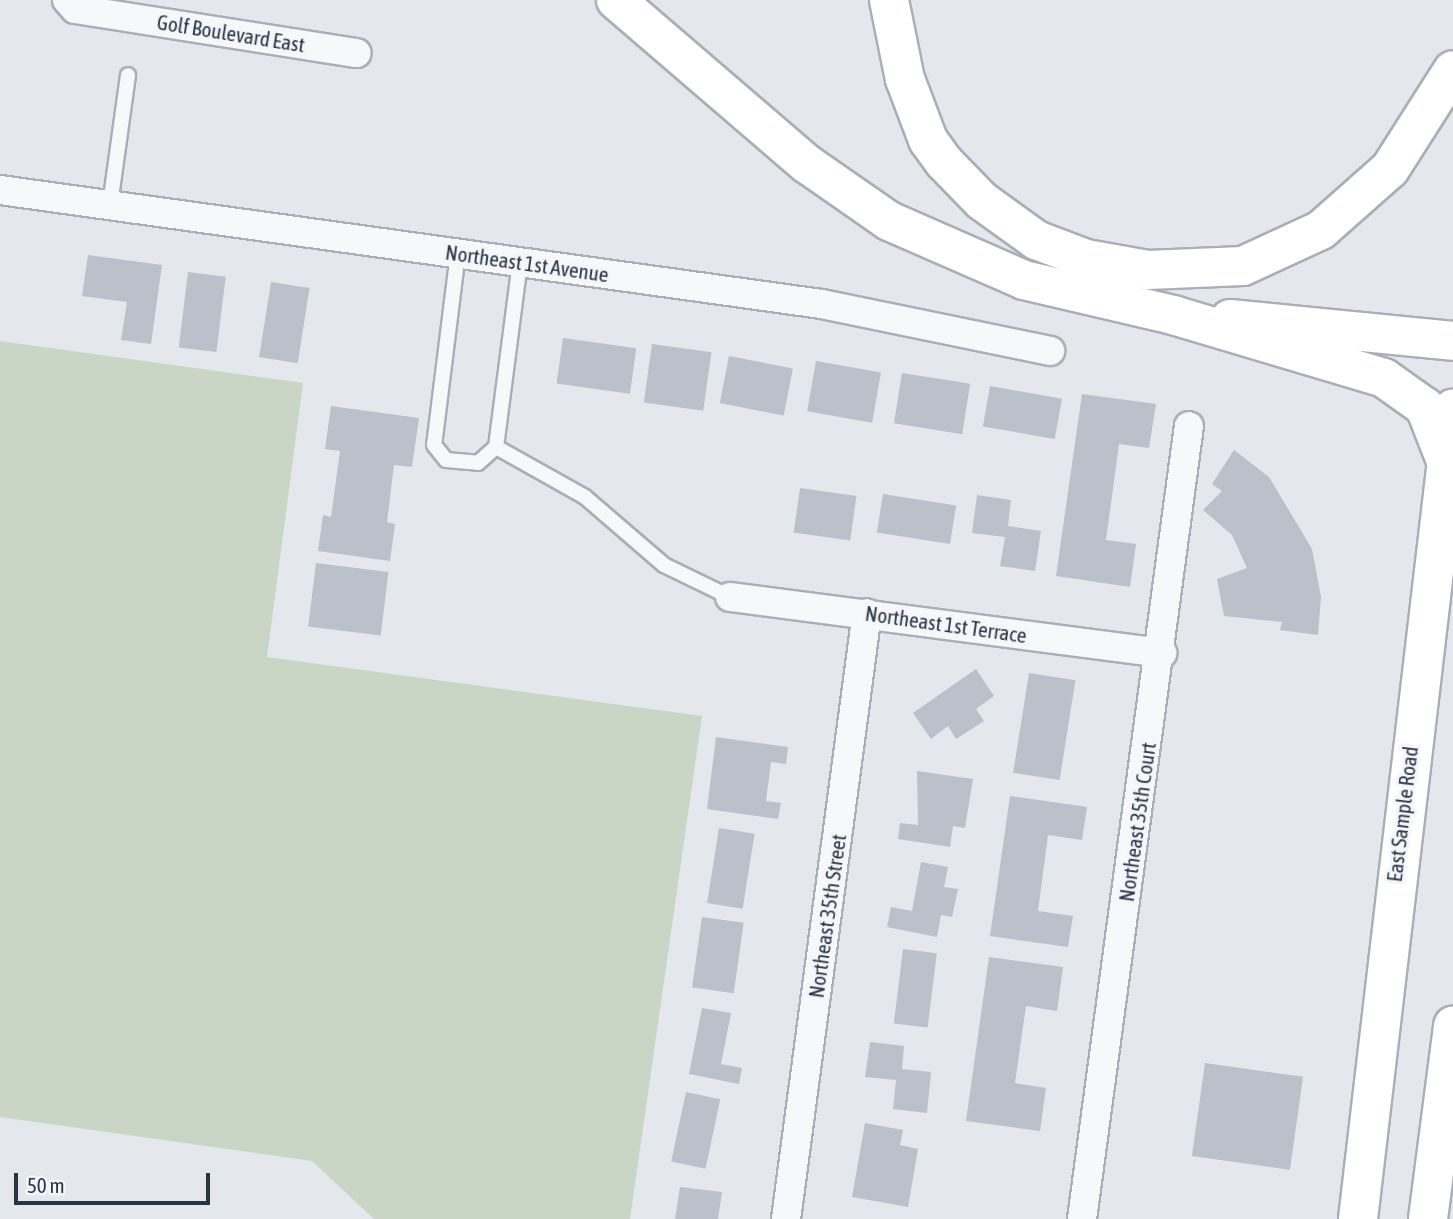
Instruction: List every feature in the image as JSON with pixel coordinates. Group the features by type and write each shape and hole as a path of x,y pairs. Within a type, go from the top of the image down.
{"main road":[{"path":"616,0 807,164 889,221 1024,280 1172,315 1400,386 1431,416 1446,461"},
{"path":"889,0 905,79 928,140 944,162 982,201 1036,240 1086,259 1148,270 1242,265 1321,230 1390,169 1453,70"},
{"path":"1172,315 1453,341"},
{"name":"East Sample Road","path":"1358,1219 1453,409"},
{"path":"1428,1219 1453,1026"}],"street":[{"name":"Golf Boulevard East","path":"67,0 75,9 357,53"},
{"name":"Northeast 1st Avenue","path":"0,190 822,304 1051,351"},
{"name":"Northeast 35th Court","path":"1082,1219 1162,653 1189,426"},
{"name":"Northeast 1st Terrace","path":"730,597 1162,653"},
{"name":"Northeast 35th Street","path":"786,1219 867,613"}],"lane":[{"path":"110,205 128,75"},
{"path":"458,253 434,445 446,460 478,463 496,447 520,262"},
{"path":"496,447 585,497 664,565 730,597"}],"green space":[{"path":"0,341 303,383 267,657 702,716 630,1219 374,1219 312,1161 0,1117"}],"building":[{"path":"88,255 162,265 151,344 121,340 127,302 82,296"},
{"path":"188,272 226,277 216,352 179,347"},
{"path":"271,282 310,288 298,363 259,357"},
{"path":"563,338 636,348 630,394 557,384"},
{"path":"652,344 711,352 703,411 644,402"},
{"path":"729,356 793,368 784,416 720,403"},
{"path":"816,361 881,372 872,423 807,411"},
{"path":"902,373 970,384 962,434 894,423"},
{"path":"990,386 1062,399 1055,439 983,426"},
{"path":"1082,394 1156,404 1149,448 1119,444 1106,540 1136,544 1130,587 1056,576"},
{"path":"331,406 419,418 412,467 394,465 387,522 395,524 390,561 318,551 323,515 331,517 340,451 325,449"},
{"path":"1234,450 1269,477 1312,549 1321,597 1318,635 1280,630 1282,622 1224,616 1217,579 1247,568 1232,535 1203,510 1222,491 1212,484"},
{"path":"800,488 856,496 850,540 794,533"},
{"path":"883,494 956,506 950,544 877,533"},
{"path":"977,495 1011,500 1008,526 1041,531 1035,571 1000,566 1005,537 972,533"},
{"path":"316,563 388,572 381,635 308,627"},
{"path":"976,669 994,696 976,709 984,721 956,739 948,726 931,739 913,713"},
{"path":"1029,673 1075,680 1060,780 1013,773"},
{"path":"716,737 788,747 786,764 771,762 766,801 781,803 778,819 707,809"},
{"path":"917,771 973,779 965,828 953,826 950,847 898,839 900,823 918,825"},
{"path":"1010,796 1087,807 1082,840 1048,835 1038,911 1073,916 1068,947 990,936"},
{"path":"719,828 755,834 743,909 707,903"},
{"path":"921,862 948,867 944,887 958,889 952,917 941,915 937,937 887,927 891,907 912,911"},
{"path":"702,917 744,923 734,993 692,987"},
{"path":"903,949 937,953 928,1028 894,1023"},
{"path":"989,957 1063,967 1057,1011 1026,1006 1015,1083 1046,1088 1040,1131 966,1121"},
{"path":"702,1008 731,1013 721,1064 742,1068 739,1084 689,1074"},
{"path":"870,1042 904,1046 902,1069 931,1072 927,1113 893,1109 896,1080 865,1077"},
{"path":"1205,1063 1303,1077 1290,1170 1192,1156"},
{"path":"686,1092 720,1099 705,1169 671,1161"},
{"path":"865,1123 903,1130 900,1145 918,1149 908,1207 852,1197"},
{"path":"680,1187 722,1192 718,1219 675,1219"}]}
